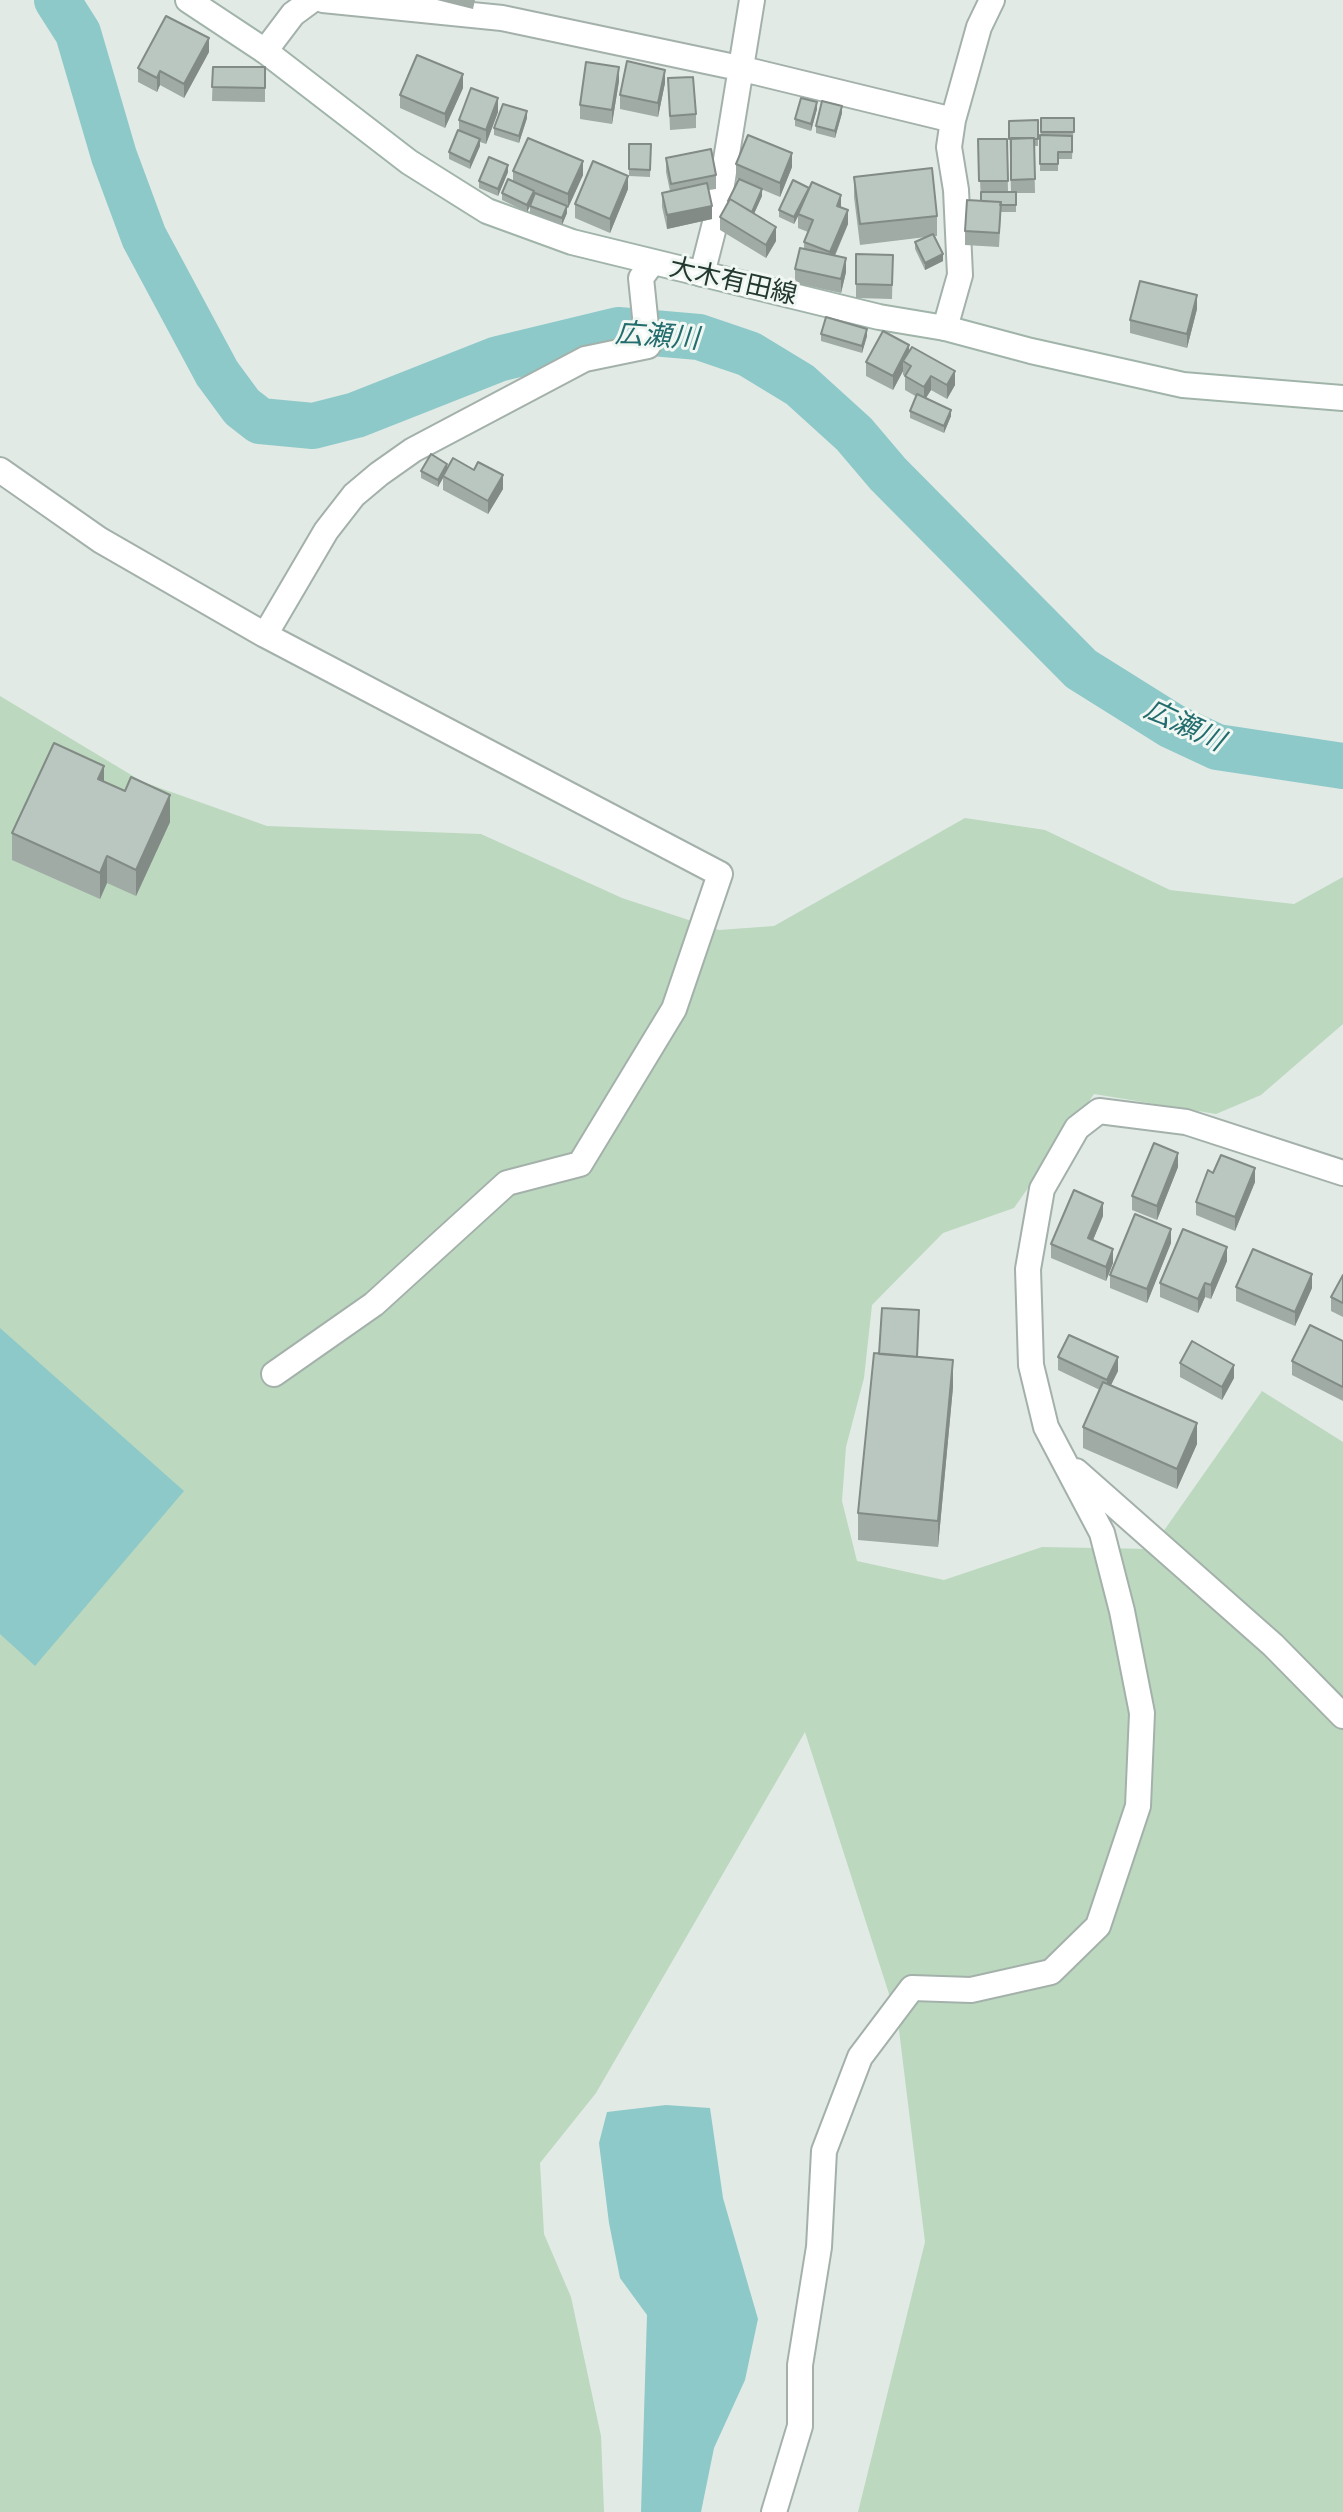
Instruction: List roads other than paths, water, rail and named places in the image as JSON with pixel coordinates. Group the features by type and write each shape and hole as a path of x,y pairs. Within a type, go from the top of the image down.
{"street":[{"name":"大木有田線","path":"188,0 265,51 409,162 487,211 646,270 702,274 1183,385 1343,398"},
{"path":"265,51 293,14 312,0"},
{"path":"323,0 418,5 502,18 739,68 953,120"},
{"path":"702,274 717,215 752,0"},
{"path":"945,328 960,275 956,190 949,147 953,120 979,27 992,0"},
{"path":"265,635 326,531 354,495 379,474 413,450 585,359 648,346 646,270"},
{"path":"0,470 100,540 265,635 720,874 674,1009 580,1164 507,1183 374,1304 274,1374"},
{"path":"774,2512 800,2426 800,2365 819,2247 824,2151 860,2057 912,1988 971,1990 1051,1972 1098,1926 1138,1806 1142,1713 1122,1611 1102,1533 1046,1427 1033,1378 1028,1269 1042,1189 1077,1128 1099,1111 1186,1122 1343,1173"},
{"path":"1060,1456 1273,1645 1343,1716"}],"water":[{"path":"0,1328 184,1491 35,1666 0,1634"},
{"path":"666,2105 710,2108 723,2198 758,2319 745,2380 714,2448 701,2512 641,2512 647,2315 620,2278 609,2223 599,2143 607,2112"}],"waterway":[{"name":"広瀬川","path":"57,0 78,33 114,156 144,237 217,373 242,407 260,421 313,426 356,415 498,359 618,330 699,337 749,354 800,385 854,434 888,474 1081,669 1172,726 1217,747 1343,766"}]}
